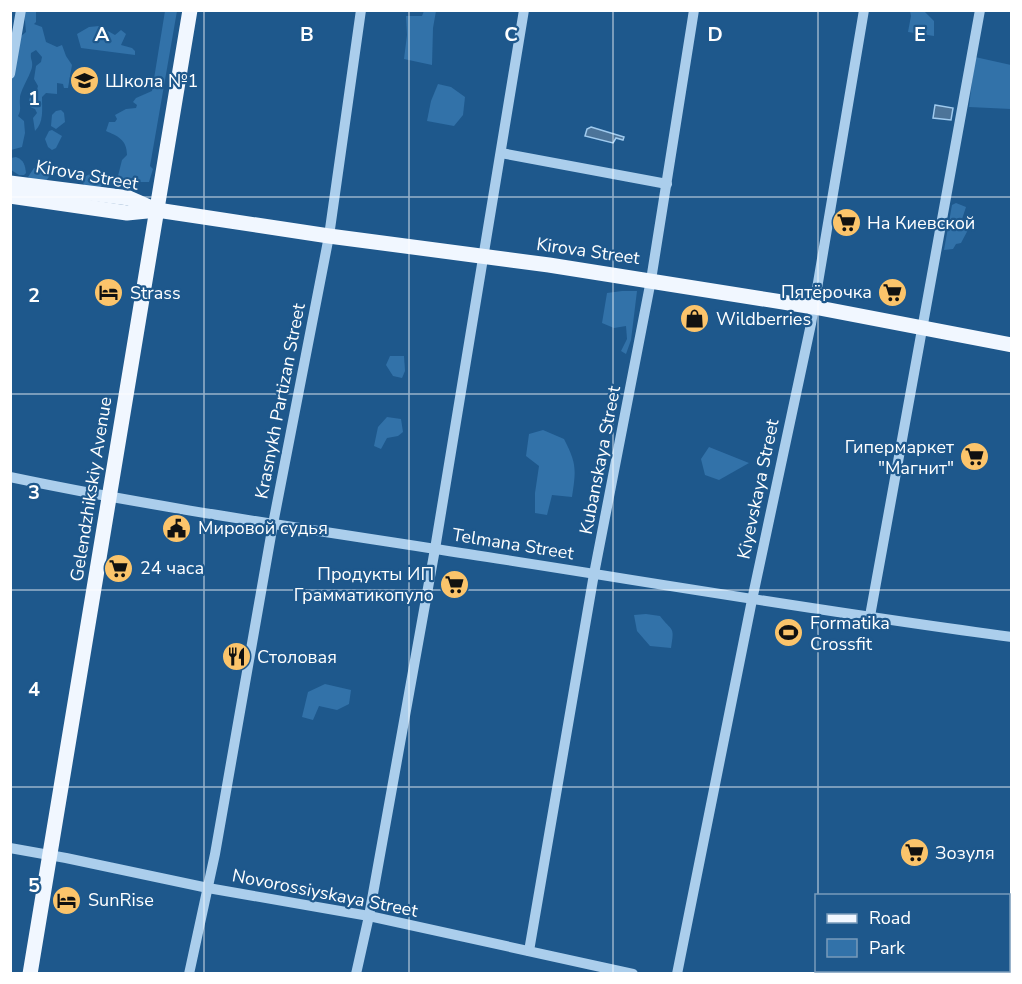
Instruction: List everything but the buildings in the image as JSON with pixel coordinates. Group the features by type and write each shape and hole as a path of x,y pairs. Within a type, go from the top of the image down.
{"main road":[{"name":"Gelendzhikskiy Avenue","path":"30,974 190,10"},
{"name":"Kirova Street","path":"10,183 129,198 157,210"},
{"name":"Kirova Street","path":"10,196 127,213 157,210 329,236 484,255 814,307 1011,345"}],"street":[{"path":"10,74 21,10"},
{"name":"Krasnykh Partizan Street","path":"189,974 208,888 273,524 329,236 361,10"},
{"path":"356,974 369,916 435,549 524,10"},
{"name":"Kubanskaya Street","path":"529,951 594,574 651,280 694,10"},
{"name":"Kiyevskaya Street","path":"676,974 814,307 864,10"},
{"path":"870,616 920,328 980,10"},
{"path":"501,153 666,184"},
{"name":"Telmana Street","path":"10,477 110,497 273,524 752,600 1011,637"},
{"name":"Novorossiyskaya Street","path":"10,848 208,888 369,916 633,974"}],"green space":[{"path":"24,11 36,11 34,24 42,27 46,42 57,47 62,45 72,65 68,88 57,83 57,94 46,93 42,97 41,120 35,131 33,118 37,113 30,107 29,100 32,92 37,90 38,86 34,79 36,66 41,62 42,57 36,50 31,53 32,67 20,95 18,116 24,121 25,133 22,147 11,150 10,77 20,37 26,32"},
{"path":"165,11 177,11 150,166 153,169 149,182 125,182 118,176 127,150 121,139 106,131 109,122 115,122 117,119 115,115 126,109 136,108 137,105 133,102 136,98 152,91"},
{"path":"424,11 436,11 432,65 404,59 407,35 406,16 422,16"},
{"path":"910,11 924,11 934,21 934,36 908,32"},
{"path":"99,26 115,35 121,30 126,34 121,45 132,48 135,55 81,48 77,34 89,27"},
{"path":"975,57 1011,65 1011,109 969,107"},
{"path":"438,84 451,87 465,97 463,115 454,126 427,121 431,101"},
{"path":"61,110 64,113 65,122 56,129 51,126 52,115"},
{"path":"52,130 62,136 56,148 52,150 45,139"},
{"path":"16,157 24,163 26,173 24,175 11,170 11,158"},
{"path":"50,166 53,171 46,181 35,181 28,177 34,168 44,170"},
{"path":"90,174 96,175 103,185 98,188 85,186 84,177"},
{"path":"956,203 966,207 962,219 970,226 961,243 956,244 953,249 944,250 952,205"},
{"path":"637,291 631,340 626,354 621,351 627,339 626,326 614,328 602,323 607,293"},
{"path":"390,356 404,356 405,371 402,378 393,376 386,365"},
{"path":"387,417 401,419 403,432 398,436 387,438 381,449 374,446 378,427"},
{"path":"543,430 564,439 574,467 572,497 552,495 547,515 535,513 539,466 526,456 529,434"},
{"path":"709,447 749,463 719,480 705,475 701,459"},
{"path":"634,615 660,616 672,629 671,648 650,646 637,631"},
{"path":"325,684 351,690 349,704 337,710 319,706 313,720 302,717 308,692"}],"shaded area":[{"path":"935,105 953,108 951,120 933,118"},
{"path":"591,127 624,137 623,140 616,138 613,143 585,136 587,129"}],"place":[{"name":"Школа №1","path":"84,81"},
{"name":"На Киевской","path":"846,223"},
{"name":"Пятёрочка","path":"893,292"},
{"name":"Strass","path":"109,293"},
{"name":"Wildberries","path":"695,319"},
{"name":"Гипермаркет \"Магнит\"","path":"975,457"},
{"name":"Мировой судья","path":"177,528"},
{"name":"24 часа","path":"119,568"},
{"name":"Продукты ИП Грамматикопуло","path":"455,584"},
{"name":"Formatika Crossfit","path":"789,633"},
{"name":"Столовая","path":"236,657"},
{"name":"Зозуля","path":"914,853"},
{"name":"SunRise","path":"67,900"}]}
